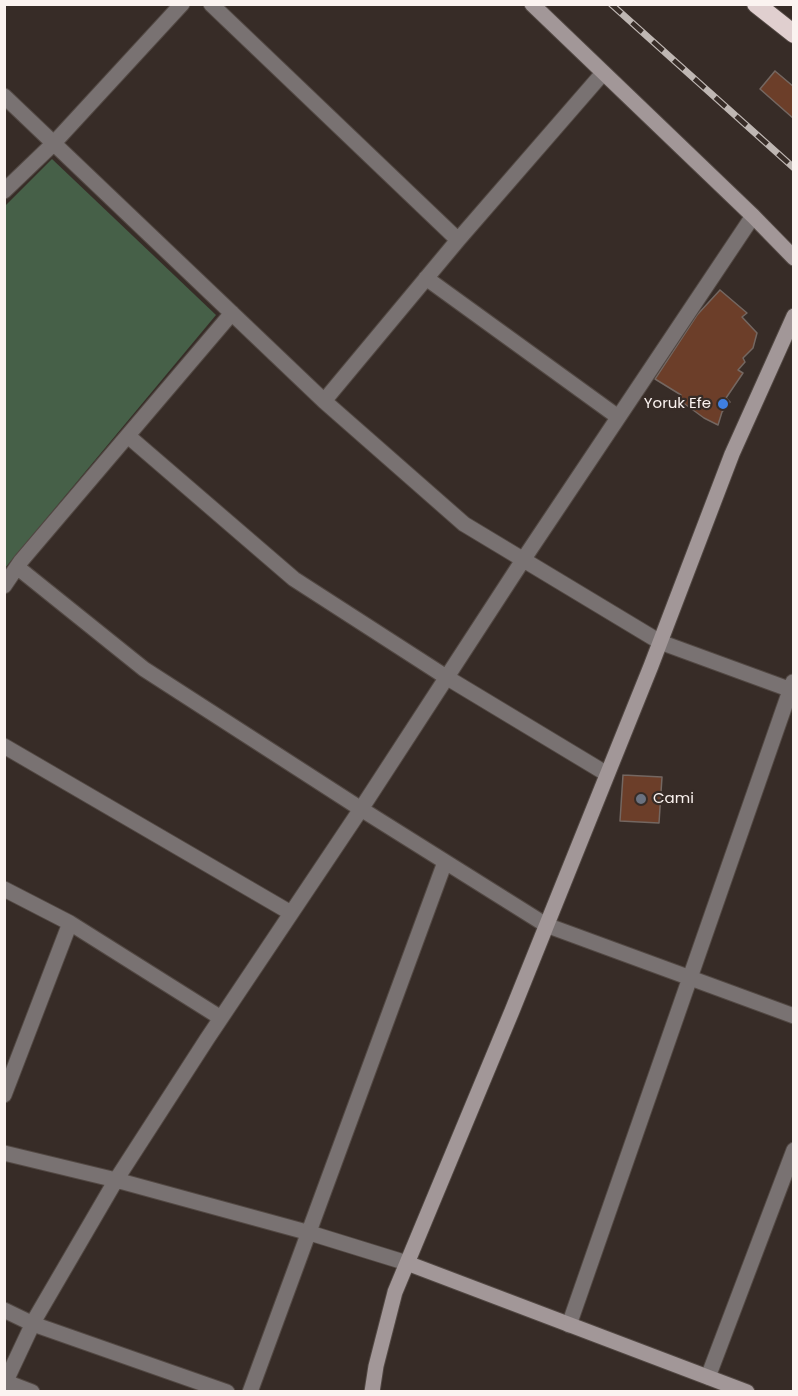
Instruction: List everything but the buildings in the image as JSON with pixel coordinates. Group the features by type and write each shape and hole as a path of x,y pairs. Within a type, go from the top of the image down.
{"highway":[{"path":"756,4 794,34"}],"street":[{"path":"4,191 53,144 182,4"},
{"path":"211,4 458,240"},
{"path":"532,4 794,258"},
{"path":"324,401 458,240 603,73"},
{"path":"4,96 324,401 464,524 660,642 792,687 569,1325"},
{"path":"32,1392 5,1383 33,1324 116,1180 446,676 753,216"},
{"path":"426,278 618,417"},
{"path":"4,586 17,567 232,313"},
{"path":"372,1392 375,1366 407,1263 512,1011 660,642 732,454 794,316"},
{"path":"128,436 294,579 446,676 607,774"},
{"path":"17,567 144,669 546,925 794,1016"},
{"path":"4,746 291,913"},
{"path":"250,1392 445,861"},
{"path":"4,889 70,922 221,1018"},
{"path":"4,1095 70,922"},
{"path":"708,1377 794,1150"},
{"path":"4,1153 116,1180 310,1233 407,1263 747,1392"},
{"path":"4,1310 33,1324 227,1392"}],"green space":[{"path":"52,159 216,315 5,568 5,206"}],"railway":[{"path":"611,4 794,168"}],"place":[{"name":"Yoruk Efe","path":"723,404"},
{"name":"Cami","path":"641,799"}]}
